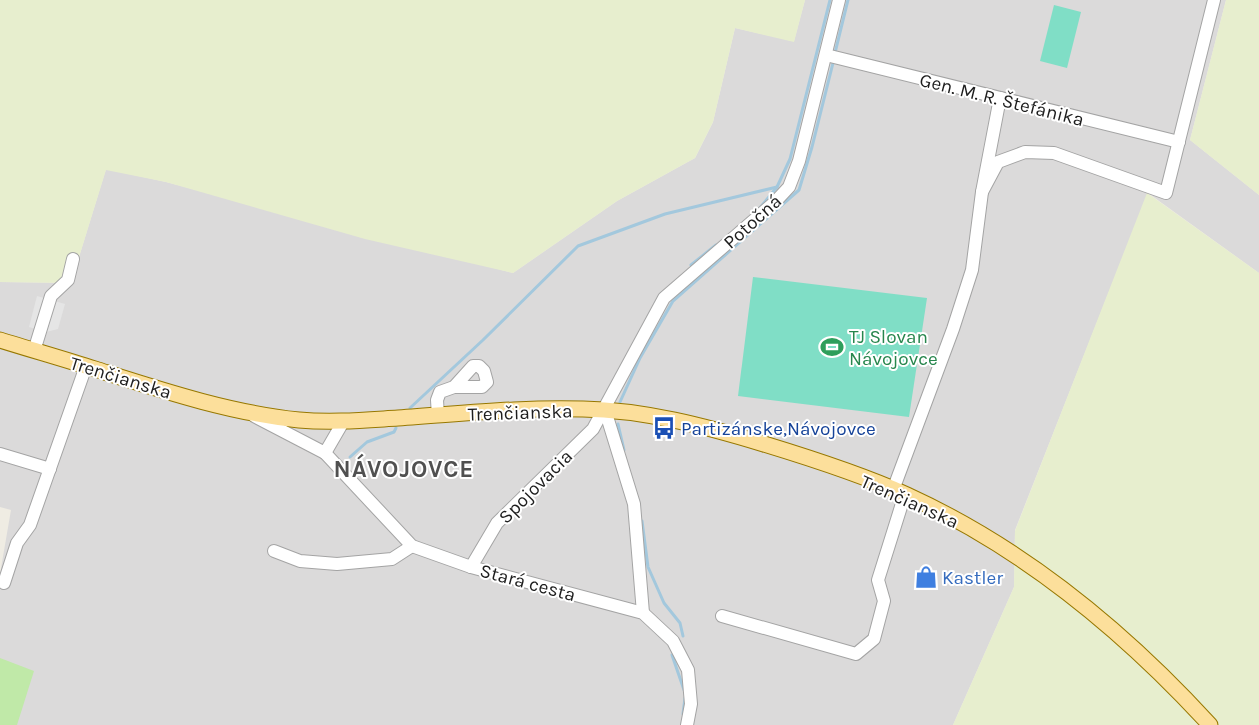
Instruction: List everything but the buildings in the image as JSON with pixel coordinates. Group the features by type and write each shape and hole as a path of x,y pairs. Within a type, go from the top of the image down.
{"main road":[{"name":"Trenčianska","path":"0,340 157,388 247,412 300,420 343,422 542,409 605,410 665,418 723,432 787,451 899,492 957,520 1021,560 1086,607 1136,650 1210,725"}],"street":[{"name":"Potočná","path":"605,410 664,298 745,230 789,186 799,161 839,0"},
{"path":"982,192 998,162 1025,152 1054,153 1166,193 1214,0"},
{"name":"Gen. M. R. Štefánika","path":"826,55 1179,142"},
{"path":"722,616 856,654 874,639 884,600 878,580 899,492 972,270 982,192 1000,98"},
{"path":"34,351 51,296 68,280 73,258"},
{"path":"4,583 17,543 30,525 86,366"},
{"path":"438,416 437,400 440,392 454,387"},
{"path":"605,410 634,504 643,613"},
{"name":"Spojovacia","path":"471,567 497,523 593,429 605,410"},
{"name":"Stará cesta","path":"247,412 325,453 412,546 471,567 643,613 673,641 688,670 690,704 687,725"},
{"path":"325,453 343,422"},
{"path":"0,454 50,469"},
{"path":"274,551 300,561 337,564 392,559 412,546"}],"shaded area":[{"path":"805,0 1226,0 1190,140 1259,195 1259,273 1148,193 1015,530 1014,587 953,725 0,725 0,574 11,510 0,507 0,282 71,283 106,169 166,182 513,273 617,201 695,158 713,122 735,28 794,41"},
{"path":"37,296 65,304 58,329 46,332 29,327"}],"green space":[{"path":"0,0 805,0 794,42 735,28 713,122 695,158 617,201 513,273 365,239 166,182 106,170 71,283 0,282"},
{"path":"1226,0 1259,0 1259,195 1190,140"},
{"path":"1054,5 1081,12 1067,68 1040,61"},
{"path":"1147,193 1259,273 1259,725 953,725 1014,587 1015,531"},
{"name":"TJ Slovan Návojovce","path":"753,277 927,298 909,417 738,396"},
{"path":"0,658 34,671 17,725 0,725"}],"waterway":[{"path":"759,209 777,187 790,159 830,0"},
{"path":"835,53 848,0"},
{"path":"620,402 640,358 673,301 799,190 833,63"},
{"path":"410,408 483,340 578,246 665,214 777,187"},
{"path":"691,265 716,245"},
{"path":"618,424 624,450"},
{"path":"350,457 367,442 394,432 396,428"},
{"path":"642,521 648,567 664,603 680,623 683,636"},
{"path":"672,655 684,690"},
{"path":"683,714 685,698"}],"place":[{"name":"TJ Slovan Návojovce","path":"832,347"},
{"name":"Partizánske,Návojovce","path":"664,428"},
{"name":"Kastler","path":"926,577"}],"district":[{"name":"NÁVOJOVCE","path":"404,469"}]}
